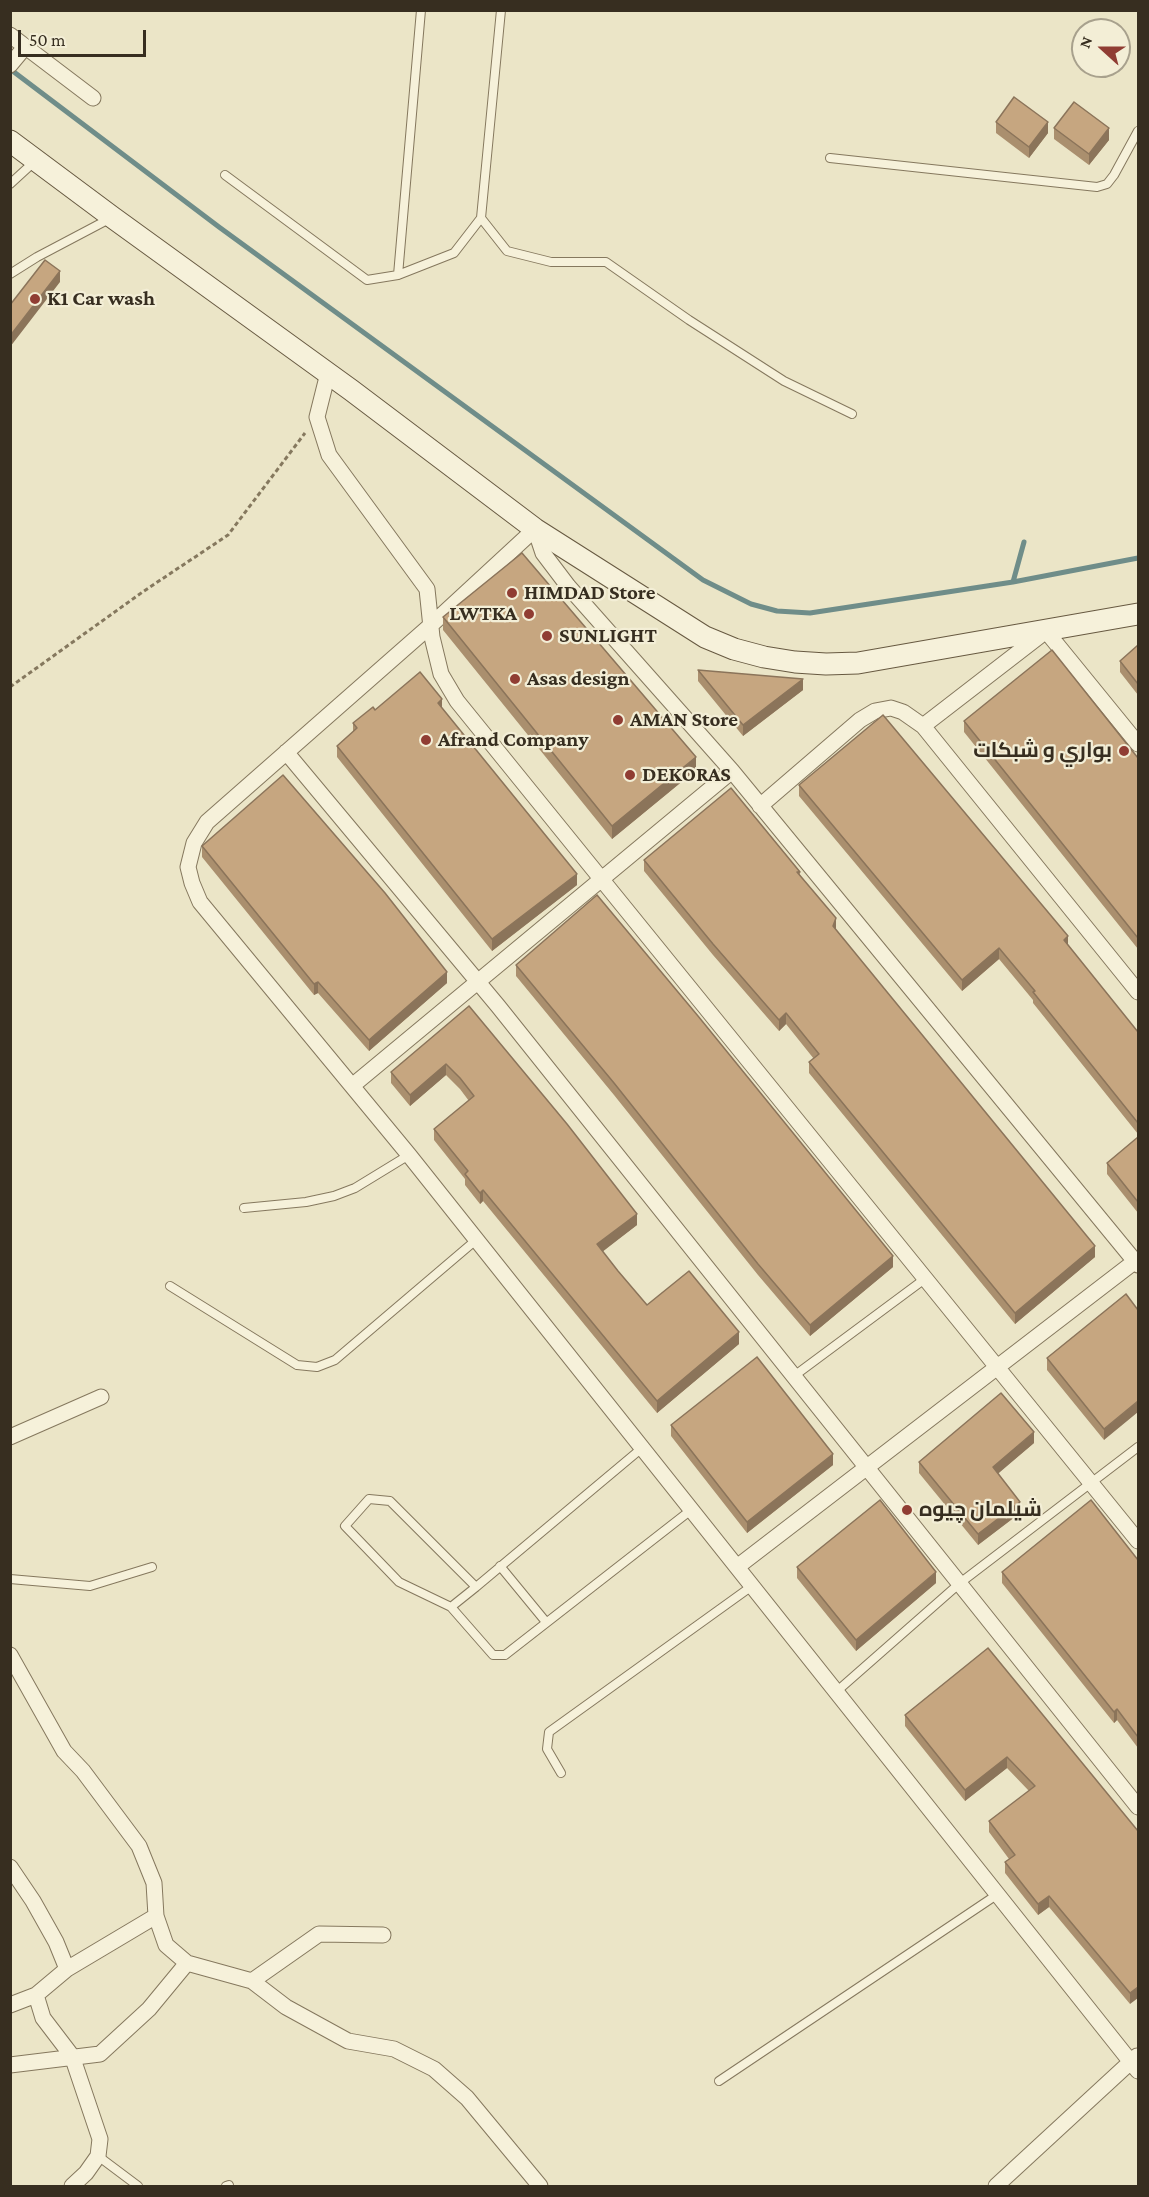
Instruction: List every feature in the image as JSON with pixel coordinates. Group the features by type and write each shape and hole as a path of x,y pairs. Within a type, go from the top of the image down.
{"street":[{"path":"10,35 18,56 93,98"},
{"path":"10,141 328,373 535,529 705,637 734,649 764,657 826,664 858,663 1138,614"},
{"path":"328,373 317,417 329,455 427,589 430,626 441,674 457,700 1138,1541"},
{"path":"535,529 430,626 207,822 194,843 188,867 200,902 409,1155 836,1692 1136,2062 996,2187"},
{"path":"535,529 543,553 568,586 732,771 1137,1262 736,1567"},
{"path":"923,726 1046,631"},
{"path":"1046,631 1138,744"},
{"path":"760,806 860,720 875,711 891,708 903,712 923,726 1138,992"},
{"path":"286,752 478,981 1138,1806"},
{"path":"352,1086 732,771"},
{"path":"10,1437 101,1396"},
{"path":"10,1655 64,1751 139,1846 154,1883 156,1916 166,1945 187,1963 252,1981 286,2007 309,2017 348,2041 394,2049 434,2069 466,2098 540,2187"},
{"path":"10,1867 33,1901 56,1942 67,1969"},
{"path":"10,2005 36,1995 67,1969 156,1916"},
{"path":"252,1981 319,1934 383,1935"},
{"path":"10,2065 100,2054 149,2009 187,1963"},
{"path":"36,1995 43,2018 72,2056 100,2139 98,2156 72,2187"}],"lane":[{"path":"398,275 421,10"},
{"path":"225,175 367,280 398,275 454,253 481,218 501,10"},
{"path":"830,158 1097,187 1107,184 1114,175 1138,131"},
{"path":"10,184 36,160"},
{"path":"12,270 112,217"},
{"path":"481,218 507,251 551,261 606,262 689,320 784,381 852,414"},
{"path":"244,1208 306,1202 334,1196 355,1188 409,1155"},
{"path":"170,1286 297,1365 317,1367 335,1360 476,1240"},
{"path":"794,1376 926,1278"},
{"path":"836,1692 960,1583 1138,1447"},
{"path":"451,1607 642,1448"},
{"path":"476,1587 390,1501 369,1499 345,1526 399,1582 451,1607 492,1655 505,1655 691,1510"},
{"path":"500,1566 546,1622"},
{"path":"10,1579 90,1586 152,1567"},
{"path":"561,1773 547,1749 549,1732 752,1586"},
{"path":"719,2080 998,1894"},
{"path":"98,2156 138,2187"}],"path":[{"path":"10,687 144,591 228,535 317,417"}],"building":[{"path":"1014,97 1048,122 1029,147 996,122"},
{"path":"1074,102 1109,128 1089,154 1054,128"},
{"path":"45,260 60,271 10,336 10,305"},
{"path":"522,553 696,757 612,826 443,617"},
{"path":"1138,645 1138,684 1120,661"},
{"path":"1052,650 1138,758 1138,938 964,721"},
{"name":"DEKORAS","path":"698,670 803,679 743,725"},
{"path":"420,672 442,699 438,703 577,874 492,939 337,746 357,728 353,723 373,707 375,710"},
{"path":"883,715 1068,936 1064,940 1138,1032 1138,1123 999,948 962,980 799,785"},
{"path":"283,775 385,893 447,972 369,1040 318,982 314,984 202,846"},
{"path":"731,788 836,918 833,926 1095,1246 1015,1313 809,1062 819,1054 786,1013 779,1020 644,860"},
{"path":"597,895 893,1256 810,1325 516,965"},
{"path":"469,1006 567,1124 637,1214 597,1244 618,1271 647,1305 689,1271 739,1332 657,1401 483,1190 480,1193 465,1174 468,1171 434,1129 474,1096 460,1078 446,1064 410,1095 391,1072"},
{"path":"1138,1137 1138,1202 1107,1163"},
{"path":"1126,1294 1138,1310 1138,1401 1104,1429 1047,1358"},
{"path":"757,1357 833,1454 747,1522 671,1425"},
{"path":"1001,1393 1034,1432 993,1467 1020,1502 978,1534 919,1462"},
{"path":"880,1500 936,1572 856,1640 797,1567"},
{"path":"1091,1500 1138,1560 1138,1737 1117,1709 1114,1712 1002,1572"},
{"path":"988,1648 1138,1831 1138,1987 1130,1993 1049,1896 1038,1904 1005,1862 1015,1855 989,1821 1035,1786 1007,1757 965,1790 905,1715"}],"waterway":[{"path":"10,69 219,227 703,580 751,604 777,611 810,613 1013,582 1138,558"},
{"path":"1013,582 1024,542"}],"place":[{"name":"K1 Car wash","path":"35,299"},
{"name":"HIMDAD Store","path":"512,593"},
{"name":"LWTKA","path":"529,614"},
{"name":"SUNLIGHT","path":"547,636"},
{"name":"Asas design","path":"515,679"},
{"name":"AMAN Store","path":"618,720"},
{"name":"Afrand Company","path":"426,740"},
{"name":"بواري و شبكات","path":"1124,751"},
{"name":"DEKORAS","path":"630,775"},
{"name":"شيلمان چیوه","path":"907,1510"}]}
